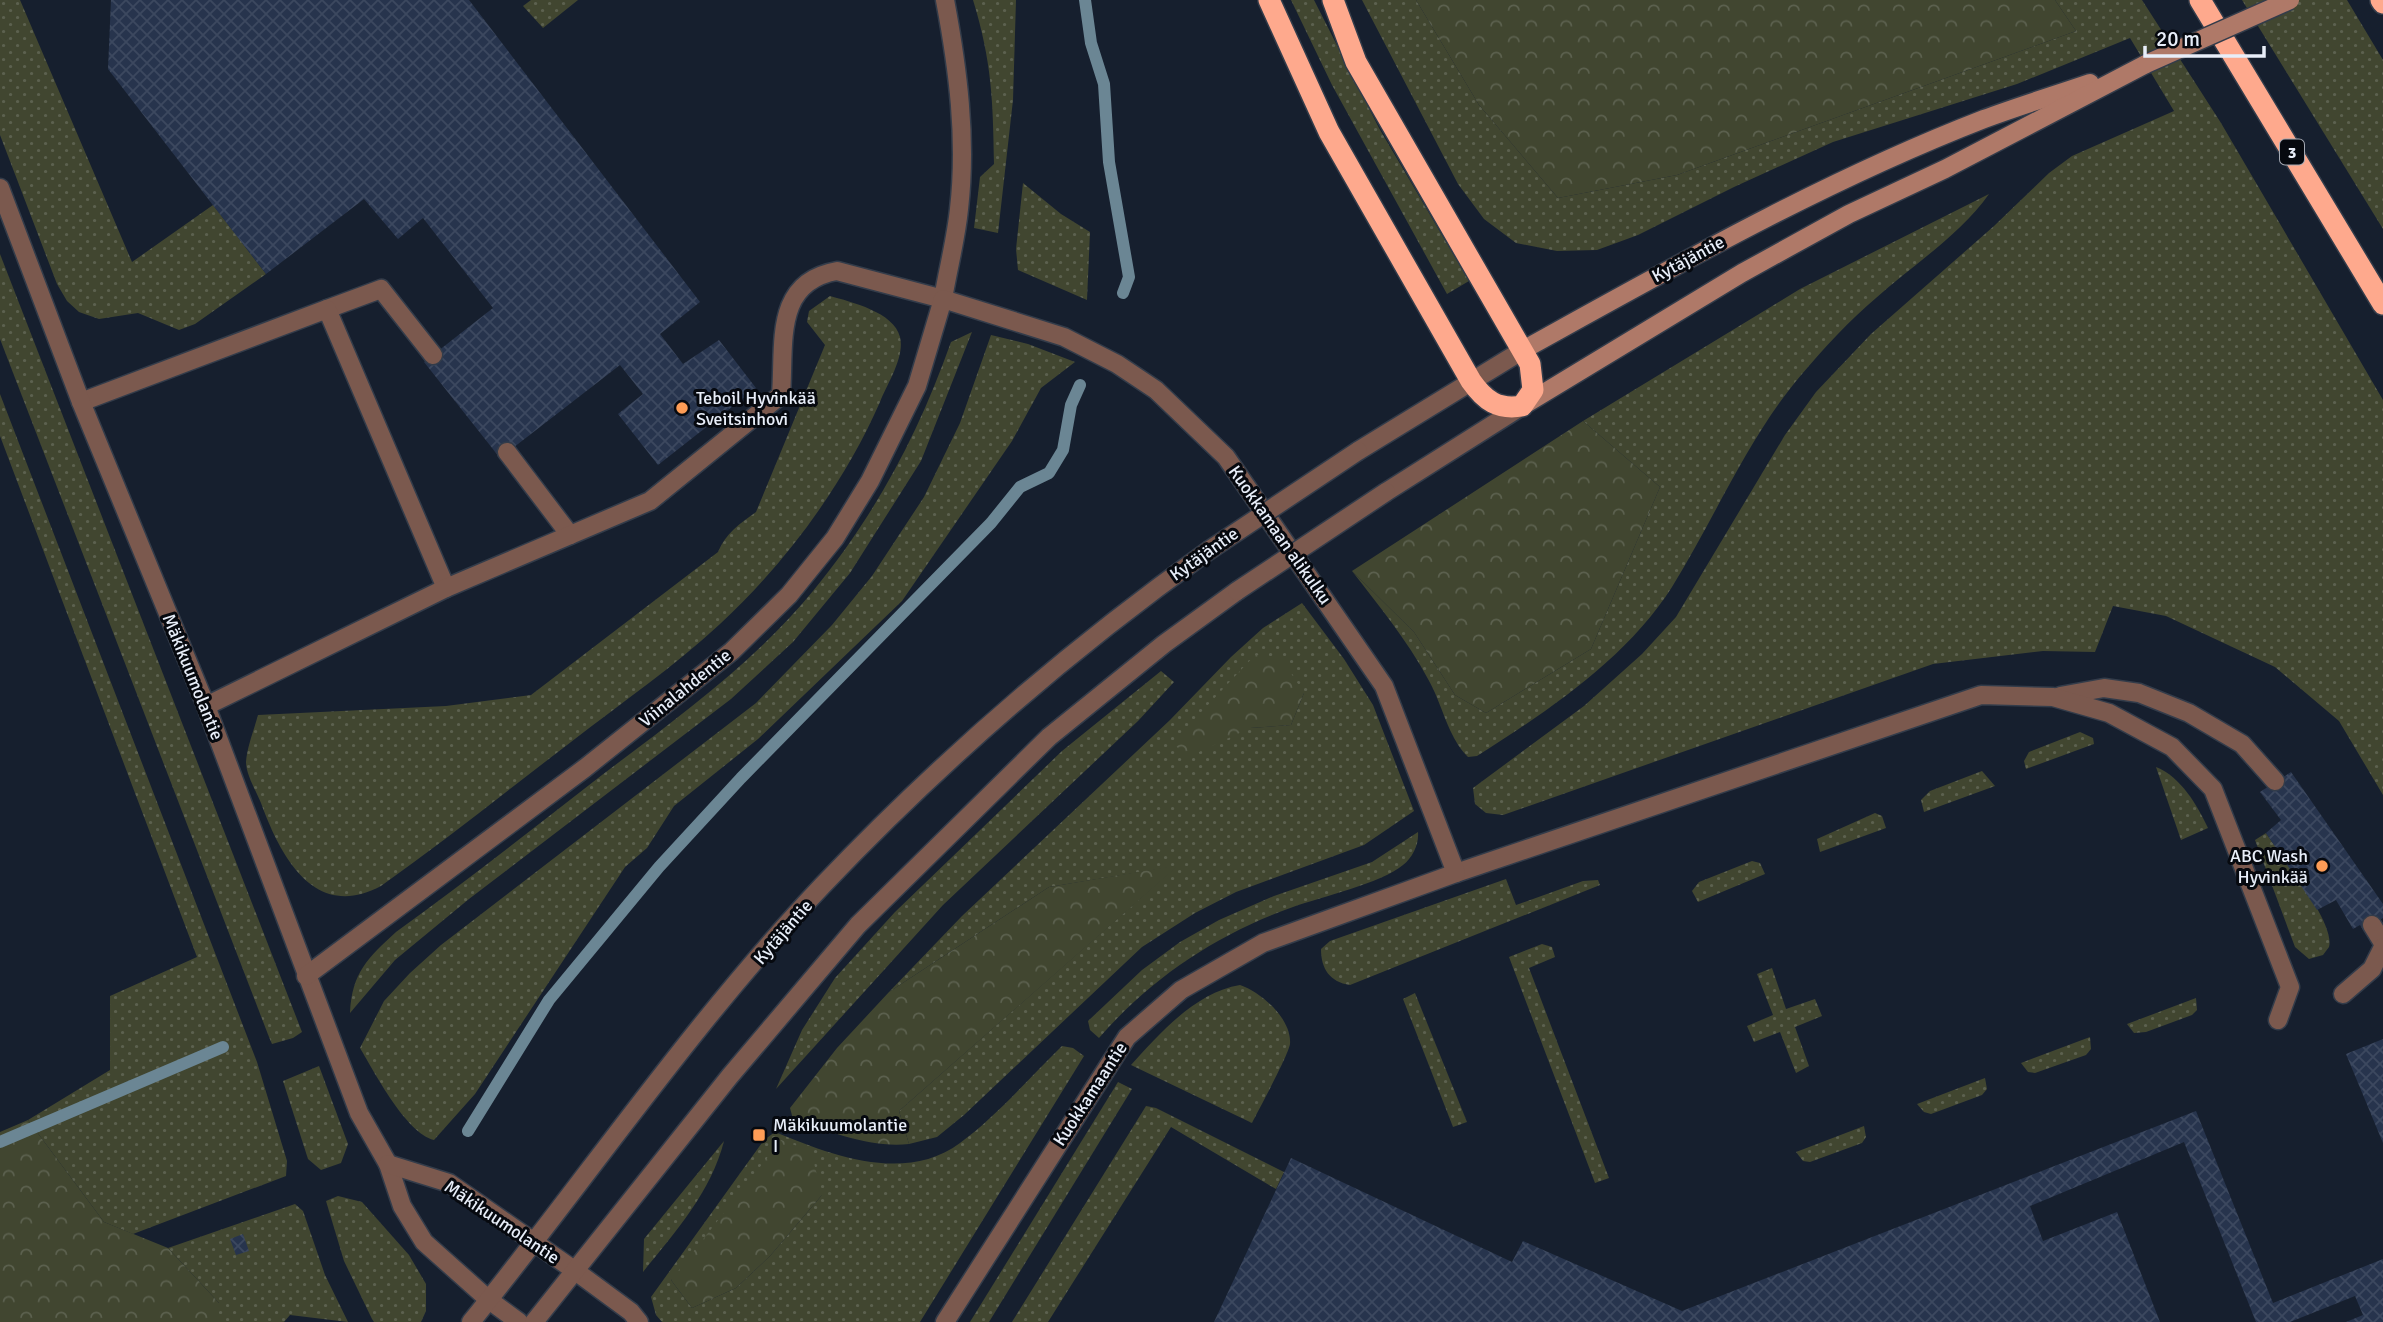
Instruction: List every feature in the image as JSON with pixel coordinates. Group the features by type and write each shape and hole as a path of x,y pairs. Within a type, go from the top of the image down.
{"highway":[{"path":"1269,0 1329,132 1471,381 1490,403 1506,409 1522,406 1534,390 1530,364 1356,62 1333,0"},
{"name":"3","path":"2200,0 2383,304"}],"main road":[{"name":"Kytäjäntie","path":"1522,406 1742,273 1849,214 1945,169 2146,64 2290,0"},
{"name":"Kytäjäntie","path":"1523,350 1722,241 1917,147 1985,119 2146,64"}],"street":[{"name":"Viinalahdentie","path":"306,976 585,768 732,651 789,595 835,538 870,481 917,387 943,299 959,209 962,155 956,56 944,0"},
{"name":"Mäkikuumolantie","path":"0,188 81,402 206,706 359,1113 388,1164 402,1206 424,1242 489,1300 519,1322"},
{"name":"Kuokkamaan alikulku","path":"206,706 446,589 650,500 781,395 789,305 805,282 820,274 837,271 943,299 1064,337 1117,364 1157,390 1226,457 1384,686 1456,873"},
{"path":"81,402 381,289 433,355"},
{"path":"327,309 446,589"},
{"name":"Kytäjäntie","path":"471,1322 709,1018 822,887 927,783 1045,674 1208,551 1358,451 1523,350"},
{"name":"Kytäjäntie","path":"534,1322 730,1076 858,925 1049,737 1164,644 1237,591 1522,406"},
{"path":"507,452 570,536"},
{"path":"2053,697 2104,688 2139,693 2189,713 2242,744 2275,781"},
{"name":"Kuokkamaantie","path":"945,1322 1127,1037 1181,990 1263,943 1456,873 1981,695 2053,697"},
{"path":"2053,697 2109,713 2172,747 2213,789 2290,987 2278,1020"},
{"path":"2343,994 2372,969 2383,945 2372,925"},
{"name":"Mäkikuumolantie","path":"388,1164 449,1182 574,1270 631,1312 639,1322"}],"green space":[{"path":"0,0 20,0 132,262 213,205 266,274 195,324 179,330 138,313 99,319 79,312 67,301 57,284 0,135"},
{"path":"531,0 578,0 543,28 523,6"},
{"path":"973,0 1016,0 1013,100 998,233 974,228 980,177 994,164 990,82"},
{"path":"1291,0 1314,0 1379,128 1469,281 1447,294 1332,85"},
{"path":"1362,0 1416,0 1479,105 1558,198 1677,175 2076,31 2055,0 2142,0 2221,123 2383,400 2383,795 2339,721 2275,667 2166,616 2113,606 2095,652 2043,651 1933,664 1503,815 1486,813 1475,804 1473,788 1584,706 1642,654 1676,617 1785,435 1816,392 1871,334 1994,226 2049,173 2072,156 2174,111 2130,38 2017,84 1833,142 1638,235 1597,250 1557,251 1516,243 1484,219 1458,184"},
{"path":"1416,0 2055,0 2076,31 1677,175 1558,198 1479,105"},
{"path":"2242,0 2347,0 2383,60 2383,229"},
{"path":"1023,183 1061,214 1090,232 1087,300 1018,270 1016,249"},
{"path":"1989,194 1951,236 1857,316 1802,374 1749,450 1672,587 1632,637 1584,682 1558,702 1477,756 1468,757 1455,740 1420,665 1352,571 1414,632 1455,695 1486,713 1591,649 1660,487 1583,421 1800,289"},
{"path":"0,254 302,1032 293,1038 272,1044 269,1037 0,339"},
{"path":"830,296 871,309 889,321 900,337 900,353 880,402 849,463 811,521 768,575 720,624 684,655 381,886 357,895 337,896 319,889 303,878 278,843 248,772 246,762 249,744 258,715 446,706 531,695 718,552 729,534 756,512 825,345 807,322 809,311"},
{"path":"972,332 921,461 850,573 793,642 731,699 469,899 395,960 350,1013 354,987 363,967 396,932 686,711 740,666 790,617 836,562 876,503 924,409 951,342"},
{"path":"991,335 1028,344 1075,362 1041,388 1012,441 902,601 758,739 674,806 647,848 625,867 475,1094 434,1140 423,1135 392,1101 360,1048 384,1001 441,945 756,703 832,625 872,576 924,497 960,423"},
{"path":"0,394 257,1062 287,1161 286,1176 133,1234 104,1222 28,1120 110,1070 110,996 197,957 0,436"},
{"path":"1583,421 1660,487 1591,649 1486,713 1455,695 1414,632 1352,571"},
{"path":"1302,603 1344,659 1373,705 1414,811 1364,845 1236,892 1195,913 1142,947 964,1115 937,1137 909,1144 899,1111 1177,866 1049,887 889,992 962,916 1170,720 1263,628","holes":["1304,693 1291,725 1250,728"]},
{"path":"1255,655 1281,658 1304,693 1291,725 1250,728 1186,758 1173,742"},
{"path":"1161,671 1174,682 1138,721 943,905 776,1089 802,1030 835,978 895,912 1062,751"},
{"path":"2080,732 2093,738 2094,744 2026,769 2024,761 2029,752"},
{"path":"2156,767 2181,785 2208,828 2181,840"},
{"path":"1982,771 1995,786 1924,812 1921,800 1930,791"},
{"path":"1875,813 1882,816 1886,828 1820,852 1817,839"},
{"path":"1418,832 1416,846 1407,862 1393,872 1366,884 1293,907 1238,930 1163,977 1119,1016 1099,1038 1090,1030 1088,1021 1142,970 1180,942 1219,920 1274,896 1372,862"},
{"path":"2266,833 2324,922 2329,936 2329,947 2323,955 2309,959 2295,947 2255,840"},
{"path":"1752,861 1760,863 1765,874 1698,902 1692,891 1699,882"},
{"path":"1179,865 899,1111 909,1144 865,1141 793,1119 790,1108 837,1048 889,992 1049,887"},
{"path":"1506,879 1516,905 1583,881 1598,880 1600,885 1350,985 1332,978 1325,968 1321,949 1330,941"},
{"path":"1542,944 1552,947 1555,957 1529,968 1609,1178 1595,1183 1509,957"},
{"path":"1772,968 1786,1009 1815,999 1822,1016 1795,1027 1809,1066 1796,1073 1780,1032 1754,1042 1747,1026 1773,1015 1757,974"},
{"path":"1240,985 1266,1000 1281,1016 1290,1044 1252,1123 1131,1065 1167,1027 1194,1005 1224,989"},
{"path":"1415,993 1467,1122 1453,1127 1403,999"},
{"path":"2196,998 2197,1010 2192,1015 2146,1032 2134,1033 2127,1024"},
{"path":"2090,1037 2091,1049 2086,1055 2035,1073 2028,1072 2021,1063"},
{"path":"1062,1046 1073,1048 1084,1056 920,1322 662,1322 656,1315 651,1297 764,1140 775,1132 820,1149 868,1162 916,1162 939,1155 973,1133","holes":["822,1195 770,1256 736,1288 692,1308 671,1280"]},
{"path":"319,1066 348,1144 341,1163 321,1170 308,1159 283,1081"},
{"path":"1985,1078 1987,1089 1982,1095 1931,1114 1924,1112 1917,1104"},
{"path":"1118,1082 1132,1089 989,1322 970,1322"},
{"path":"1146,1106 1156,1108 1284,1172 1276,1189 1171,1127 1048,1322 1012,1322"},
{"path":"28,1120 104,1222 168,1248 219,1303 219,1322 0,1322 0,1132"},
{"path":"1864,1126 1866,1137 1862,1143 1810,1162 1803,1161 1796,1152"},
{"path":"781,1140 811,1151 822,1195 770,1256 736,1288 692,1308 671,1280"},
{"path":"724,1141 701,1194 680,1226 643,1272 644,1239"},
{"path":"338,1196 362,1202 409,1255 426,1284 426,1311 421,1322 374,1322 372,1319 344,1261 326,1201"},
{"path":"295,1204 303,1211 325,1275 348,1322 290,1315 284,1322 219,1322 219,1303 168,1248"}],"building":[{"path":"111,0 469,0 700,302 660,334 683,364 719,340 756,388 658,465 618,414 643,394 620,365 500,458 424,362 493,308 423,218 398,239 364,199 266,274 108,69"},
{"name":"ABC Wash Hyvinkää","path":"2291,772 2383,904 2383,918 2363,930 2360,925 2353,929 2336,900 2317,910 2266,833 2281,820 2260,792"},
{"path":"2383,1039 2383,1143 2346,1054"},
{"path":"2196,1111 2273,1303 2383,1259 2383,1322 2346,1322 2363,1315 2355,1296 2290,1322 2256,1322 2184,1142 2030,1206 2043,1241 2117,1212 2160,1322 1214,1322 1291,1158 1512,1262 1523,1241 1682,1311"},
{"path":"243,1234 249,1251 236,1255 230,1239"}],"waterway":[{"path":"1085,0 1091,43 1104,84 1109,162 1129,277 1123,293"},
{"path":"468,1131 549,1000 659,867 741,778 991,523 1020,487 1049,473 1063,450 1071,405 1080,385"},
{"path":"0,1142 223,1047"}],"place":[{"name":"Teboil Hyvinkää Sveitsinhovi","path":"682,408"},
{"name":"ABC Wash Hyvinkää","path":"2322,866"},
{"name":"Mäkikuumolantie I","path":"759,1135"}]}
